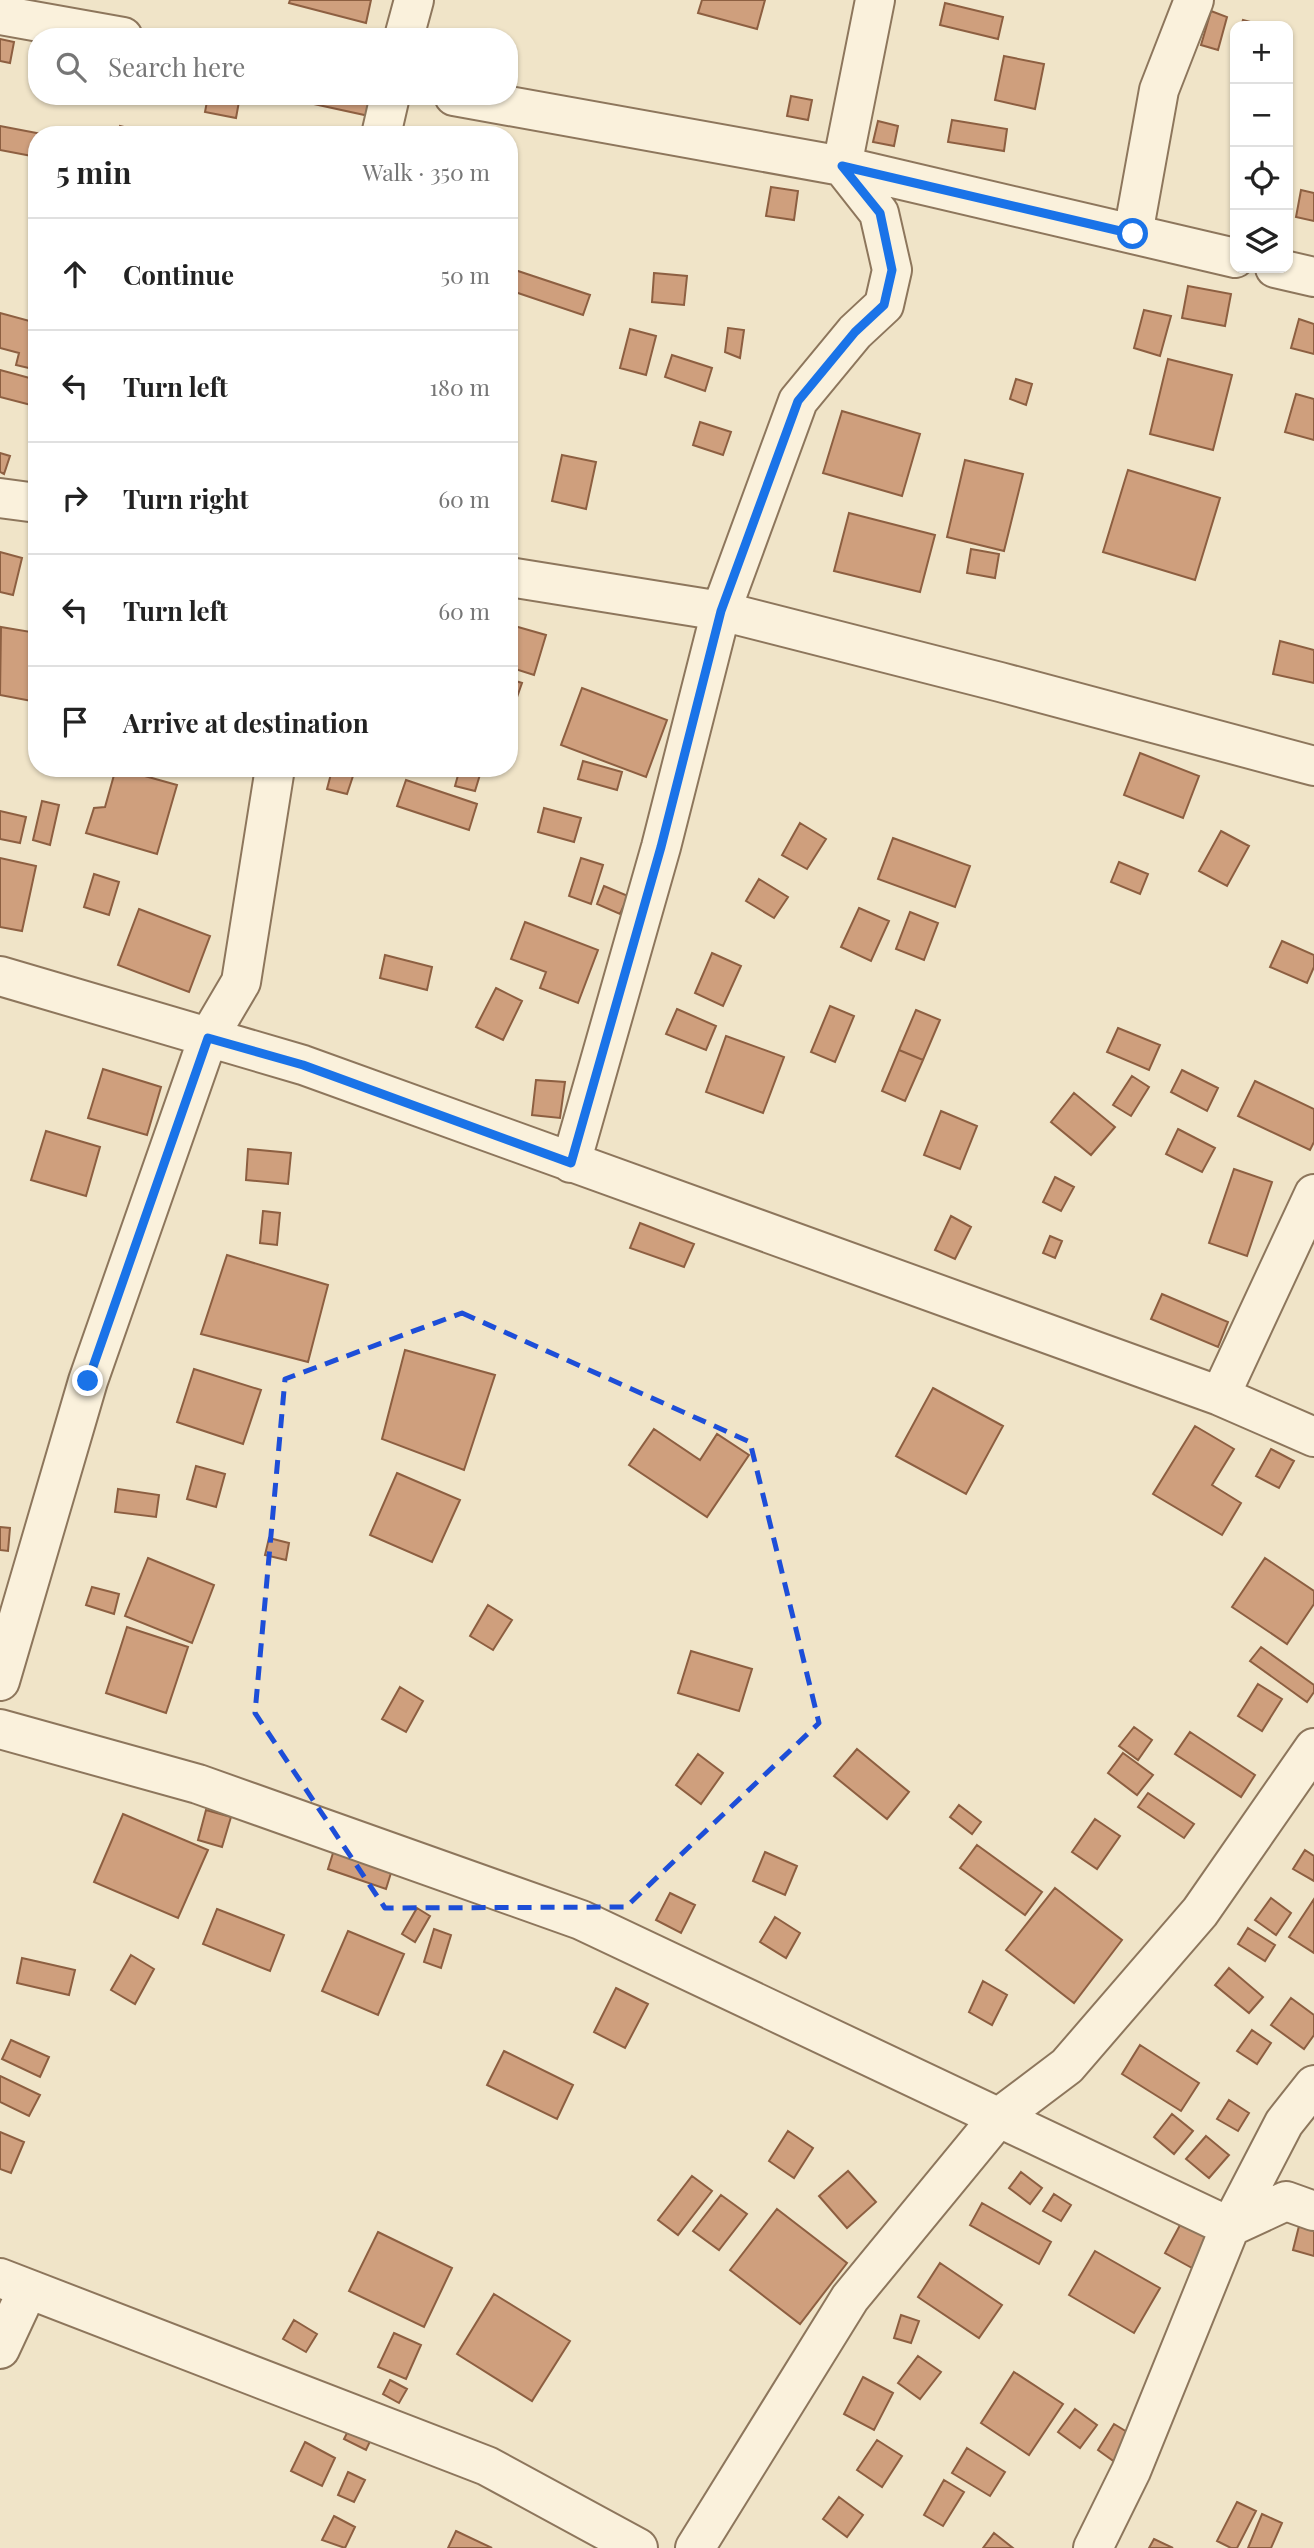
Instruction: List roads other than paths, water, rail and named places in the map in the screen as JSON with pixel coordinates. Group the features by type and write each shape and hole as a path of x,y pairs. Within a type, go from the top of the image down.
{"street":[{"path":"406,28 414,0"},
{"path":"842,166 875,0"},
{"path":"1133,234 1159,90 1194,0"},
{"path":"0,15 73,28"},
{"path":"384,126 388,105"},
{"path":"504,105 842,166 1230,257"},
{"path":"571,1163 661,847 721,611 798,401 855,332 884,305 892,270 880,213 842,166"},
{"path":"1293,272 1314,277"},
{"path":"0,498 28,502"},
{"path":"518,578 721,611 1314,766"},
{"path":"0,1681 88,1381 208,1038 241,982 274,777"},
{"path":"0,976 303,1065 1220,1396 1314,1437"},
{"path":"1220,1396 1314,1194"},
{"path":"0,1729 198,1784 581,1920 1230,2227"},
{"path":"695,2548 849,2298 998,2118 1067,2066 1200,1912 1314,1748"},
{"path":"1093,2548 1131,2471 1230,2227 1284,2123 1314,2085"},
{"path":"1230,2227 1286,2201 1314,2211"},
{"path":"0,2349 14,2283 487,2466 638,2548"}]}
